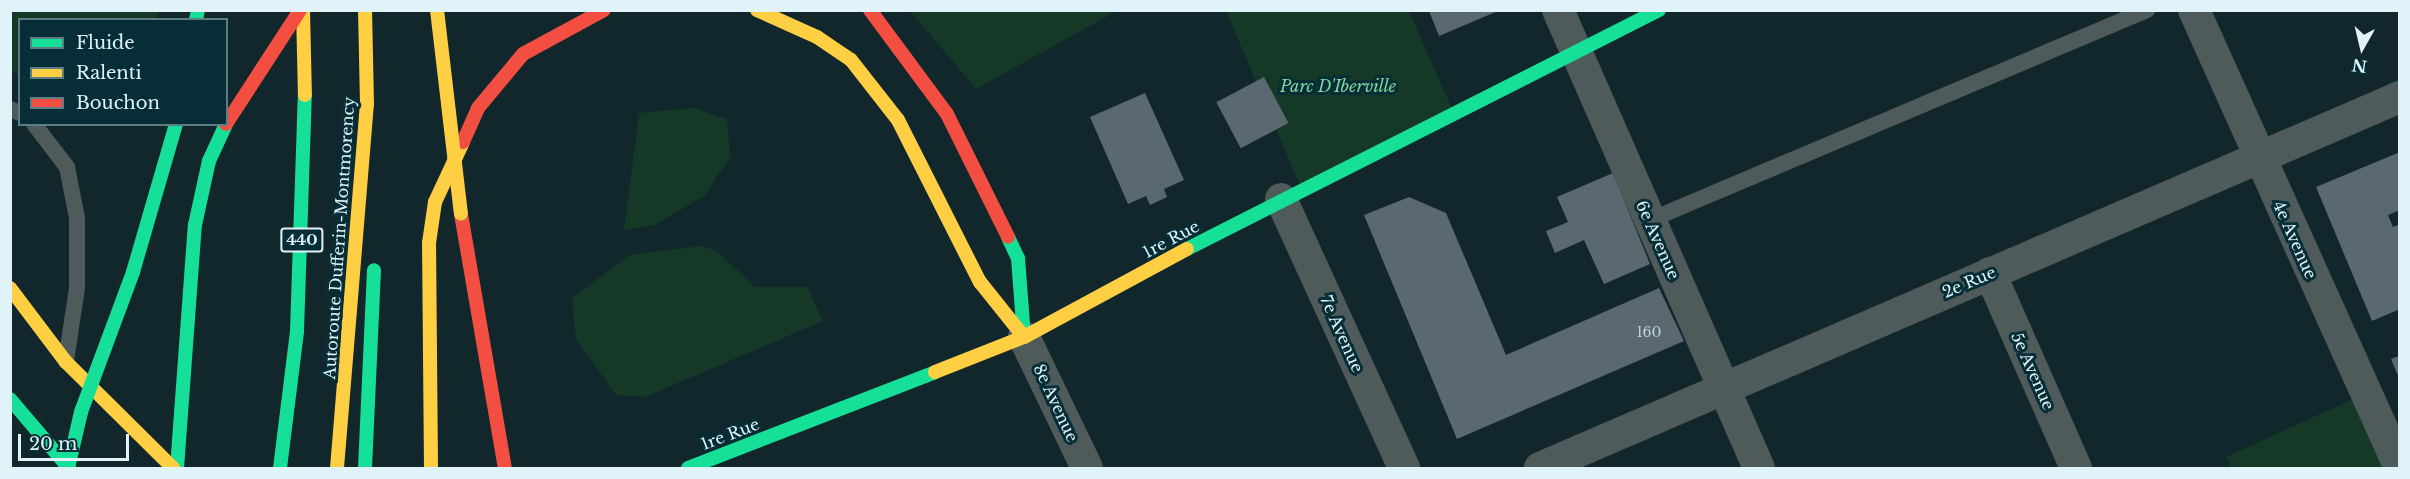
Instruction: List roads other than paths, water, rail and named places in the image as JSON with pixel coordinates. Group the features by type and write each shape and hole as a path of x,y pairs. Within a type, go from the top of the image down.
{"main road":[{"path":"228,121 302,10"},
{"name":"440","path":"280,468 298,309 306,156 302,10"},
{"name":"Autoroute Dufferin-Montmorency","path":"337,468 367,104 365,10"},
{"path":"437,10 461,214 506,468"},
{"path":"431,468 429,243 435,202 449,165 478,108 524,54 604,10"},
{"path":"758,10 817,37 851,60 898,120 980,282 1024,337"},
{"path":"870,10 947,114 1018,258 1024,337"},
{"name":"1re Rue","path":"688,468 1024,337 1281,199 1574,49 1659,10"},
{"path":"365,468 372,403 373,243 367,104"},
{"path":"68,468 81,412 133,272 175,126"},
{"path":"175,468 195,225 209,161 225,126"},
{"path":"10,288 66,362 175,468"},
{"path":"10,399 68,468"}],"street":[{"name":"6e Avenue","path":"1558,10 1759,468"},
{"name":"4e Avenue","path":"2194,10 2257,157 2400,468"},
{"name":"2e Rue","path":"1540,468 2400,97"},
{"name":"7e Avenue","path":"1281,199 1404,468"},
{"name":"5e Avenue","path":"1990,273 2076,468"},
{"name":"8e Avenue","path":"1024,337 1087,468"}],"lane":[{"path":"1650,220 2147,10"},
{"path":"36,126 67,167 77,218 77,288 66,362"}],"park label":[{"name":"Parc D'Iberville","path":"1338,86"}]}
